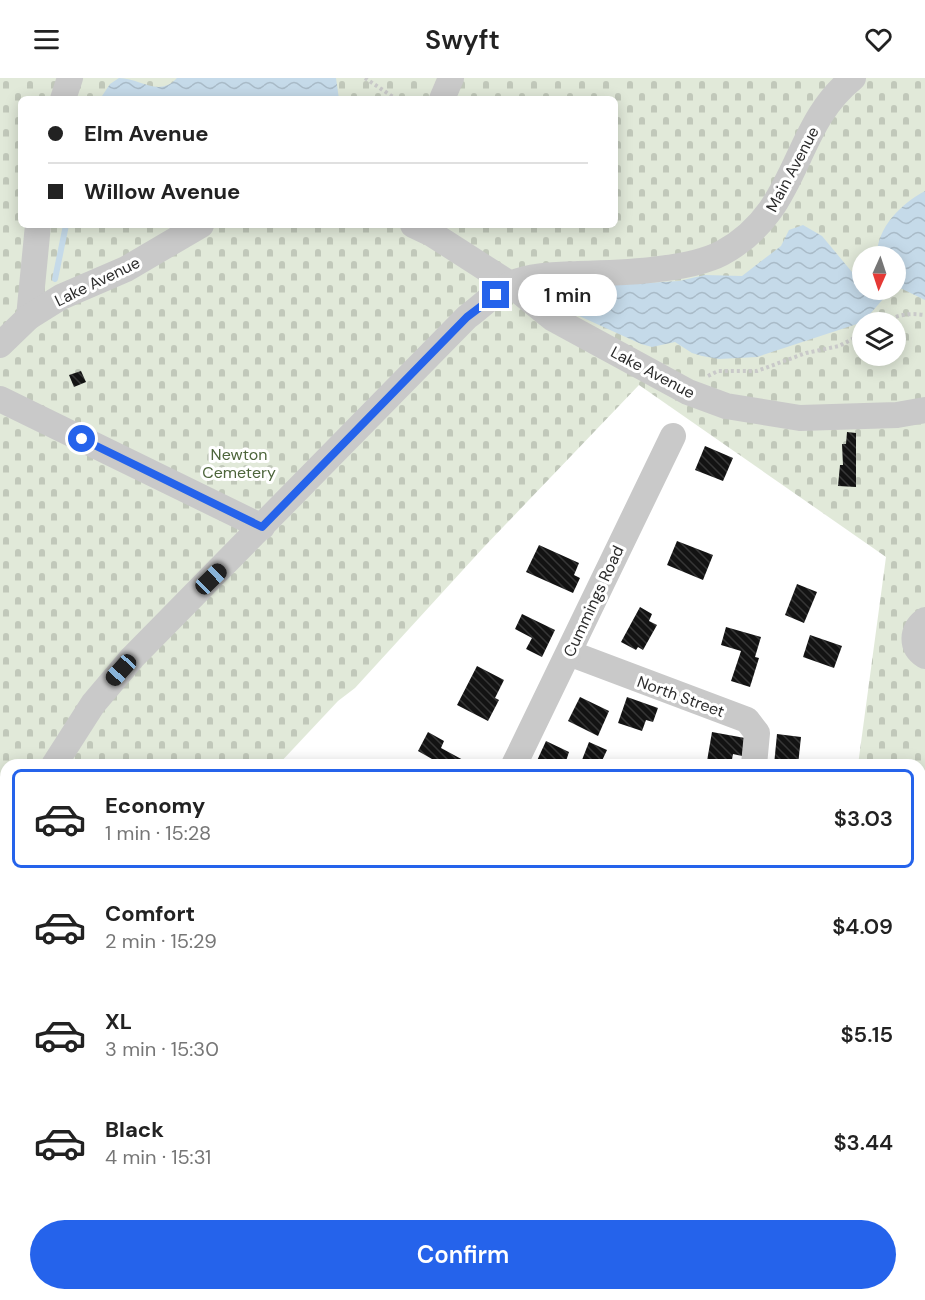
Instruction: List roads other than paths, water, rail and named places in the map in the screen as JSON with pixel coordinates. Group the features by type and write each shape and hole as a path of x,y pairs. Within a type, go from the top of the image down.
{"street":[{"path":"64,96 69,78"},
{"path":"443,96 451,78"},
{"name":"Main Avenue","path":"510,285 539,277 653,270 720,254 768,217 787,185 825,108 853,78"},
{"path":"29,317 38,228"},
{"name":"Lake Avenue","path":"0,345 29,317 61,297 126,269 196,228"},
{"name":"Lake Avenue","path":"419,228 510,285 552,318 692,393 726,406 800,418 897,415 925,410"},
{"path":"58,759 110,682 467,317 510,285"},
{"path":"0,399 262,527"},
{"name":"Cummings Road","path":"517,759 673,436"},
{"path":"925,620 917,627 914,638 916,646 925,656"},
{"name":"North Street","path":"569,653 669,693 747,720 757,733 755,759"}],"water":[{"path":"119,78 156,87 170,84 177,78 336,78 339,96 102,96 110,84"},
{"path":"925,191 925,300 906,291 906,246 878,246 886,226 907,203"},
{"path":"803,225 822,236 852,272 852,300 882,300 872,312 852,312 852,326 757,357 719,359 692,353 675,342 652,347 641,344 577,315 573,309 584,291 597,286 679,281 705,275 742,276 781,246 789,230"}],"waterway":[{"path":"55,279 65,228"}],"park label":[{"name":"Newton Cemetery","path":"239,463"}]}
